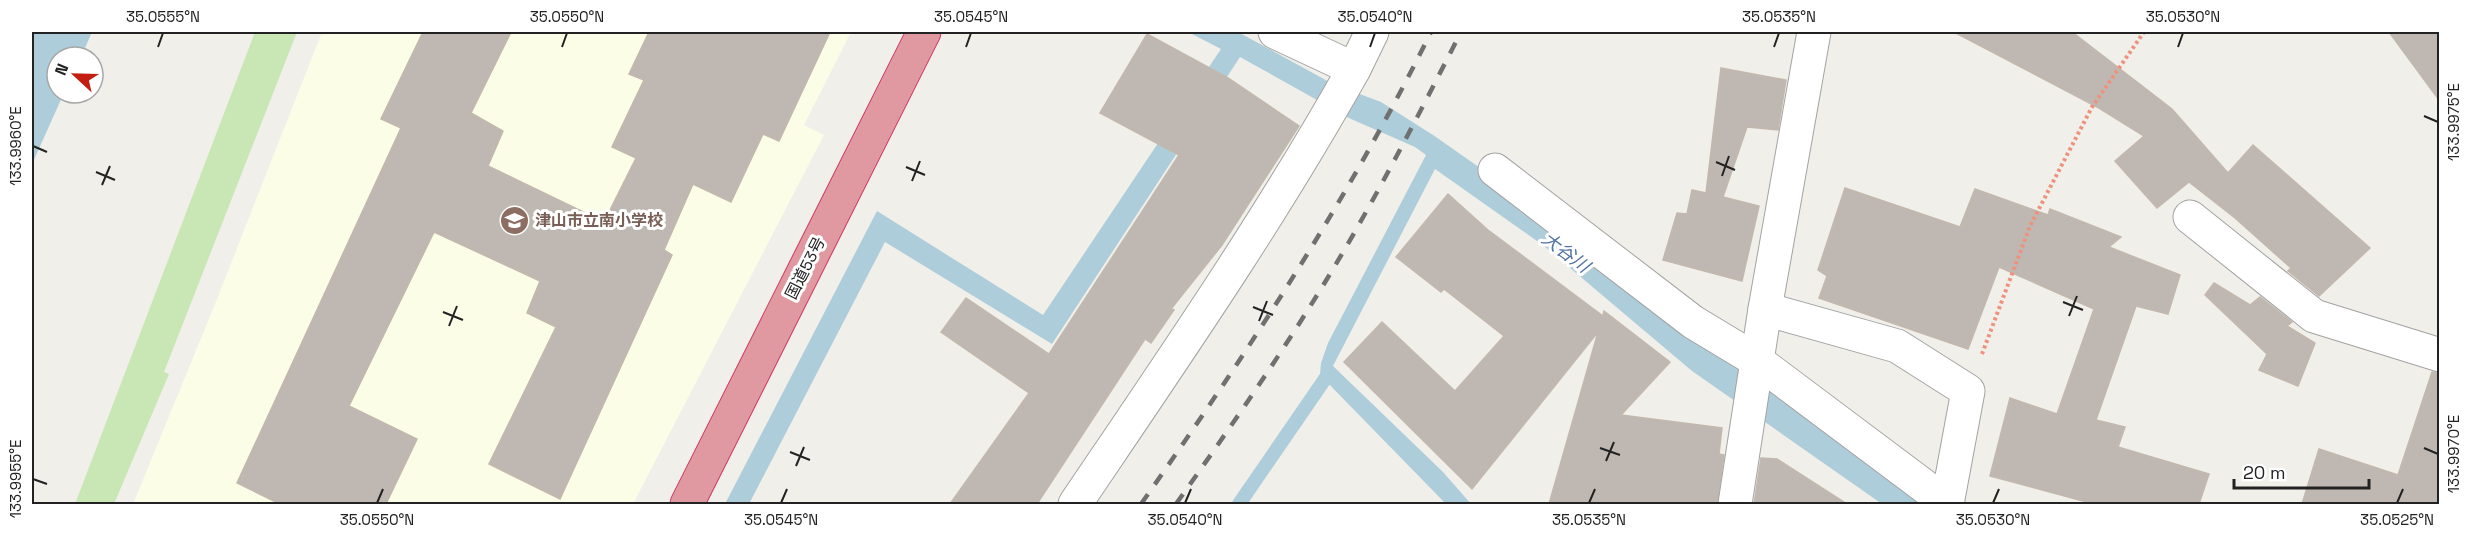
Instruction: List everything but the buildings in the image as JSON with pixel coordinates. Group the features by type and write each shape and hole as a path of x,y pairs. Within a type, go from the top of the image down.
{"highway":[{"name":"国道53号","path":"687,504 924,32"}],"street":[{"path":"1275,32 1351,74"},
{"path":"1076,504 1208,308 1329,114 1372,32"},
{"path":"1736,504 1756,360 1814,32"},
{"path":"1495,170 1693,322 1756,360 1948,504 1968,391 1897,346 1765,309"},
{"path":"2190,217 2314,316 2439,355"}],"path":[{"path":"1968,391 2030,226 2092,107 2144,32"}],"shaded area":[{"name":"津山市立南小学校","path":"322,32 851,32 804,125 824,135 633,504 133,504"}],"green space":[{"path":"255,32 297,32 164,372 169,374 114,504 75,504"}],"water":[{"path":"32,32 92,32 86,45 45,45 45,105 59,105 32,164"},
{"name":"大谷川","path":"1188,32 1238,32 1333,84 1381,102 1433,135 1562,225 1746,372 1932,504 1882,504 1692,371 1544,246 1435,169 1333,366 1443,472 1471,504 1446,504 1320,375 1321,363 1328,343 1426,155 1415,147 1351,119 1240,57 1052,344 885,242 749,504 725,504 877,211 1043,315 1221,49"}],"waterway":[{"path":"1239,504 1327,376"}],"railway":[{"path":"1141,504 1220,389 1295,273 1366,154 1431,32"},
{"path":"1176,504 1267,373 1338,260 1393,164 1461,32"}],"place":[{"name":"津山市立南小学校","path":"514,220"}]}
